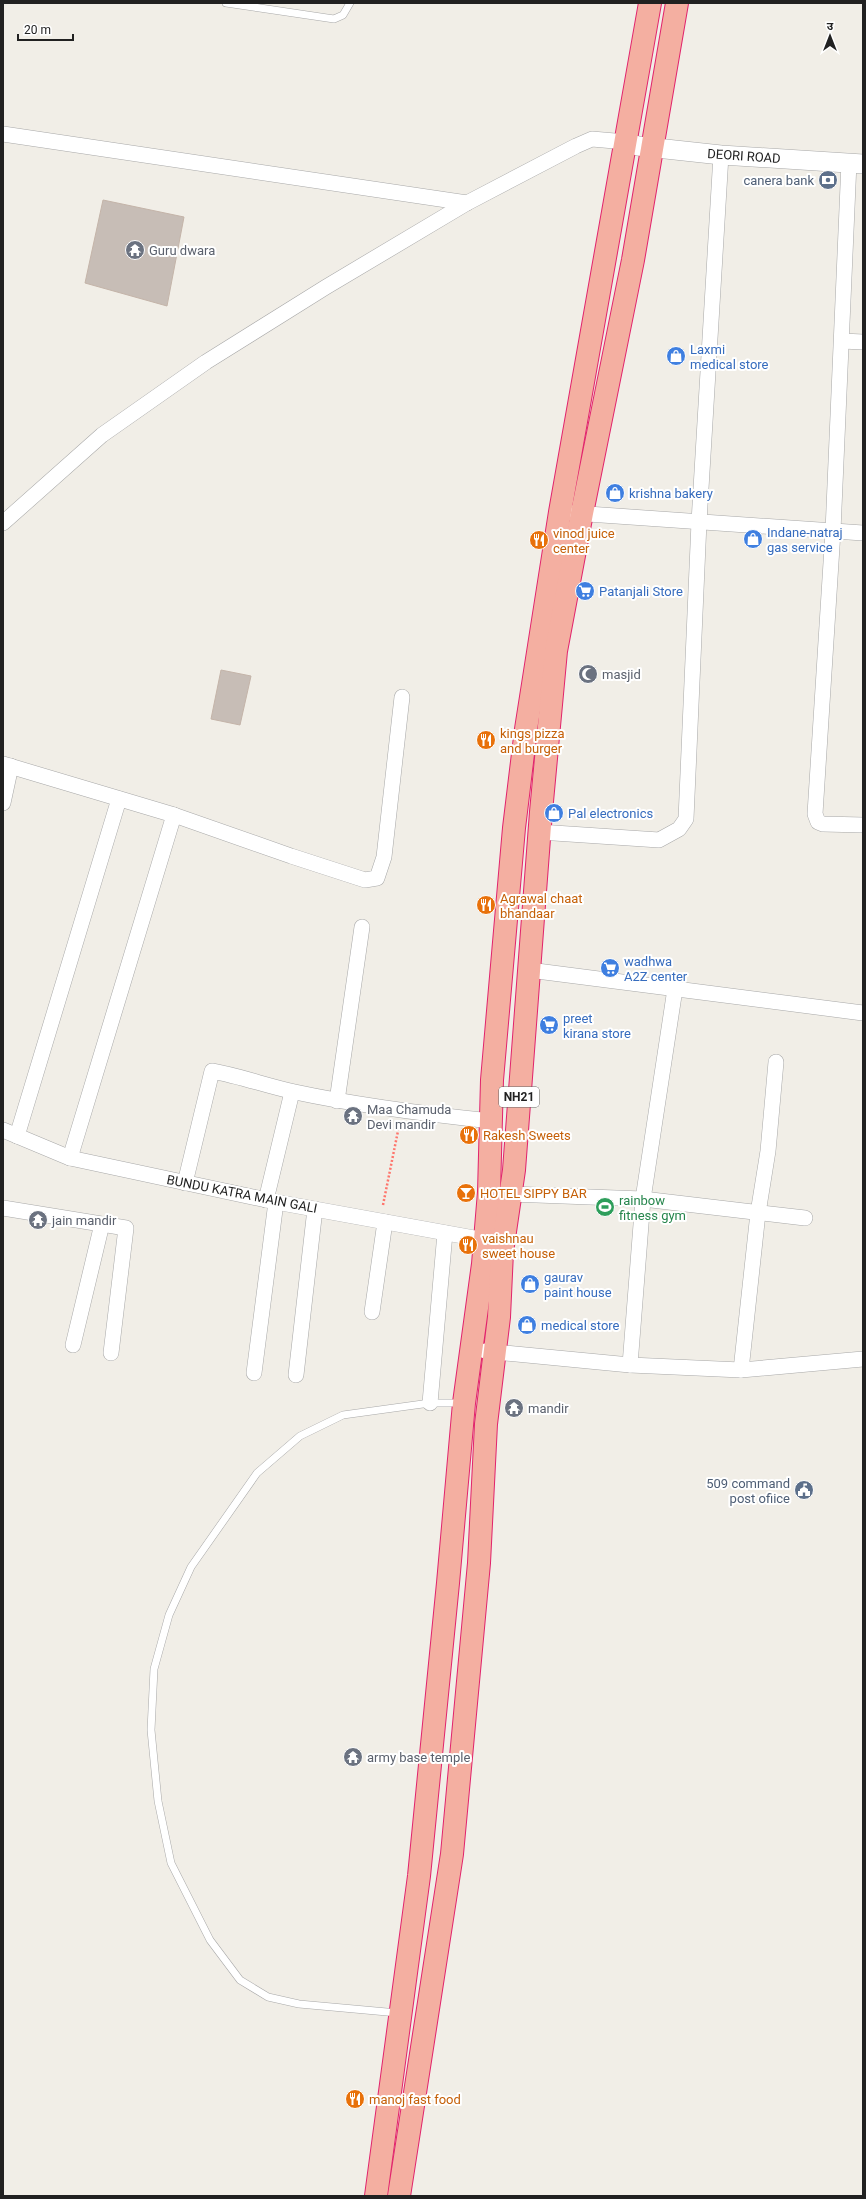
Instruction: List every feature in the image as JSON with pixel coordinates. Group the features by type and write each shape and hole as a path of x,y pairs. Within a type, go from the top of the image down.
{"highway":[{"name":"NH21","path":"399,2196 452,1854 479,1563 486,1424 496,1351 502,1252 514,1162 539,832 556,651 633,260 677,3"},
{"name":"NH21","path":"376,2196 419,1876 464,1403 485,1240 492,1080 523,751 560,512 626,142 647,4"}],"street":[{"path":"3,134 467,203"},
{"path":"3,523 102,435 206,362 326,287 467,203 592,139 626,142"},
{"name":"DEORI ROAD","path":"626,142 638,146 721,155 856,163"},
{"path":"539,832 659,840 679,829 686,819 699,522 721,155"},
{"path":"856,163 842,342 833,531 815,814 818,822 823,824 863,825"},
{"path":"842,342 863,342"},
{"path":"560,512 863,533"},
{"path":"3,804 7,765 174,814 291,856 365,880 377,878 384,857 402,697"},
{"path":"10,1133 119,799"},
{"path":"70,1158 174,814"},
{"path":"337,1101 362,927"},
{"path":"529,970 863,1013"},
{"path":"630,1364 643,1199 675,989"},
{"path":"741,1370 758,1213 768,1151 776,1062"},
{"path":"185,1183 212,1071 292,1092 337,1101 401,1111 491,1121"},
{"path":"254,1373 271,1201 292,1092"},
{"name":"BUNDU KATRA MAIN GALI","path":"10,1133 70,1158 271,1201 485,1240"},
{"path":"510,1194 643,1199 805,1218"},
{"path":"3,1208 102,1224 124,1226 127,1230 111,1353"},
{"path":"296,1375 315,1209"},
{"path":"372,1312 383,1221"},
{"path":"73,1345 102,1224"},
{"path":"430,1403 444,1233"},
{"path":"470,1349 630,1364 741,1370 863,1359"}],"lane":[{"path":"226,3 334,19 343,14 350,3"},
{"path":"401,2013 299,2004 268,1997 240,1980 210,1940 171,1863 158,1801 151,1730 154,1669 169,1615 191,1567 257,1473 300,1436 343,1415 430,1403 464,1403"}],"path":[{"path":"383,1221 401,1111"}],"building":[{"name":"Guru dwara","path":"103,200 184,217 167,306 85,283"},
{"path":"221,670 251,676 240,725 211,719"}],"place":[{"name":"canera bank","path":"828,180"},
{"name":"Guru dwara","path":"135,250"},
{"name":"Laxmi medical store","path":"676,356"},
{"name":"krishna bakery","path":"615,493"},
{"name":"Indane-natraj gas service","path":"753,539"},
{"name":"vinod juice center","path":"539,540"},
{"name":"Patanjali Store","path":"585,591"},
{"name":"masjid","path":"588,674"},
{"name":"kings pizza and burger","path":"486,740"},
{"name":"Pal electronics","path":"554,813"},
{"name":"Agrawal chaat bhandaar","path":"486,905"},
{"name":"wadhwa A2Z center","path":"610,968"},
{"name":"preet kirana store","path":"549,1025"},
{"name":"Maa Chamuda Devi mandir","path":"353,1116"},
{"name":"Rakesh Sweets","path":"469,1135"},
{"name":"HOTEL SIPPY BAR","path":"466,1193"},
{"name":"rainbow fitness gym","path":"605,1207"},
{"name":"jain mandir","path":"38,1220"},
{"name":"vaishnau sweet house","path":"468,1245"},
{"name":"gaurav paint house","path":"530,1284"},
{"name":"medical store","path":"527,1325"},
{"name":"mandir","path":"514,1408"},
{"name":"509 command post ofiice","path":"804,1490"},
{"name":"army base temple","path":"353,1757"},
{"name":"manoj fast food","path":"355,2099"}]}
